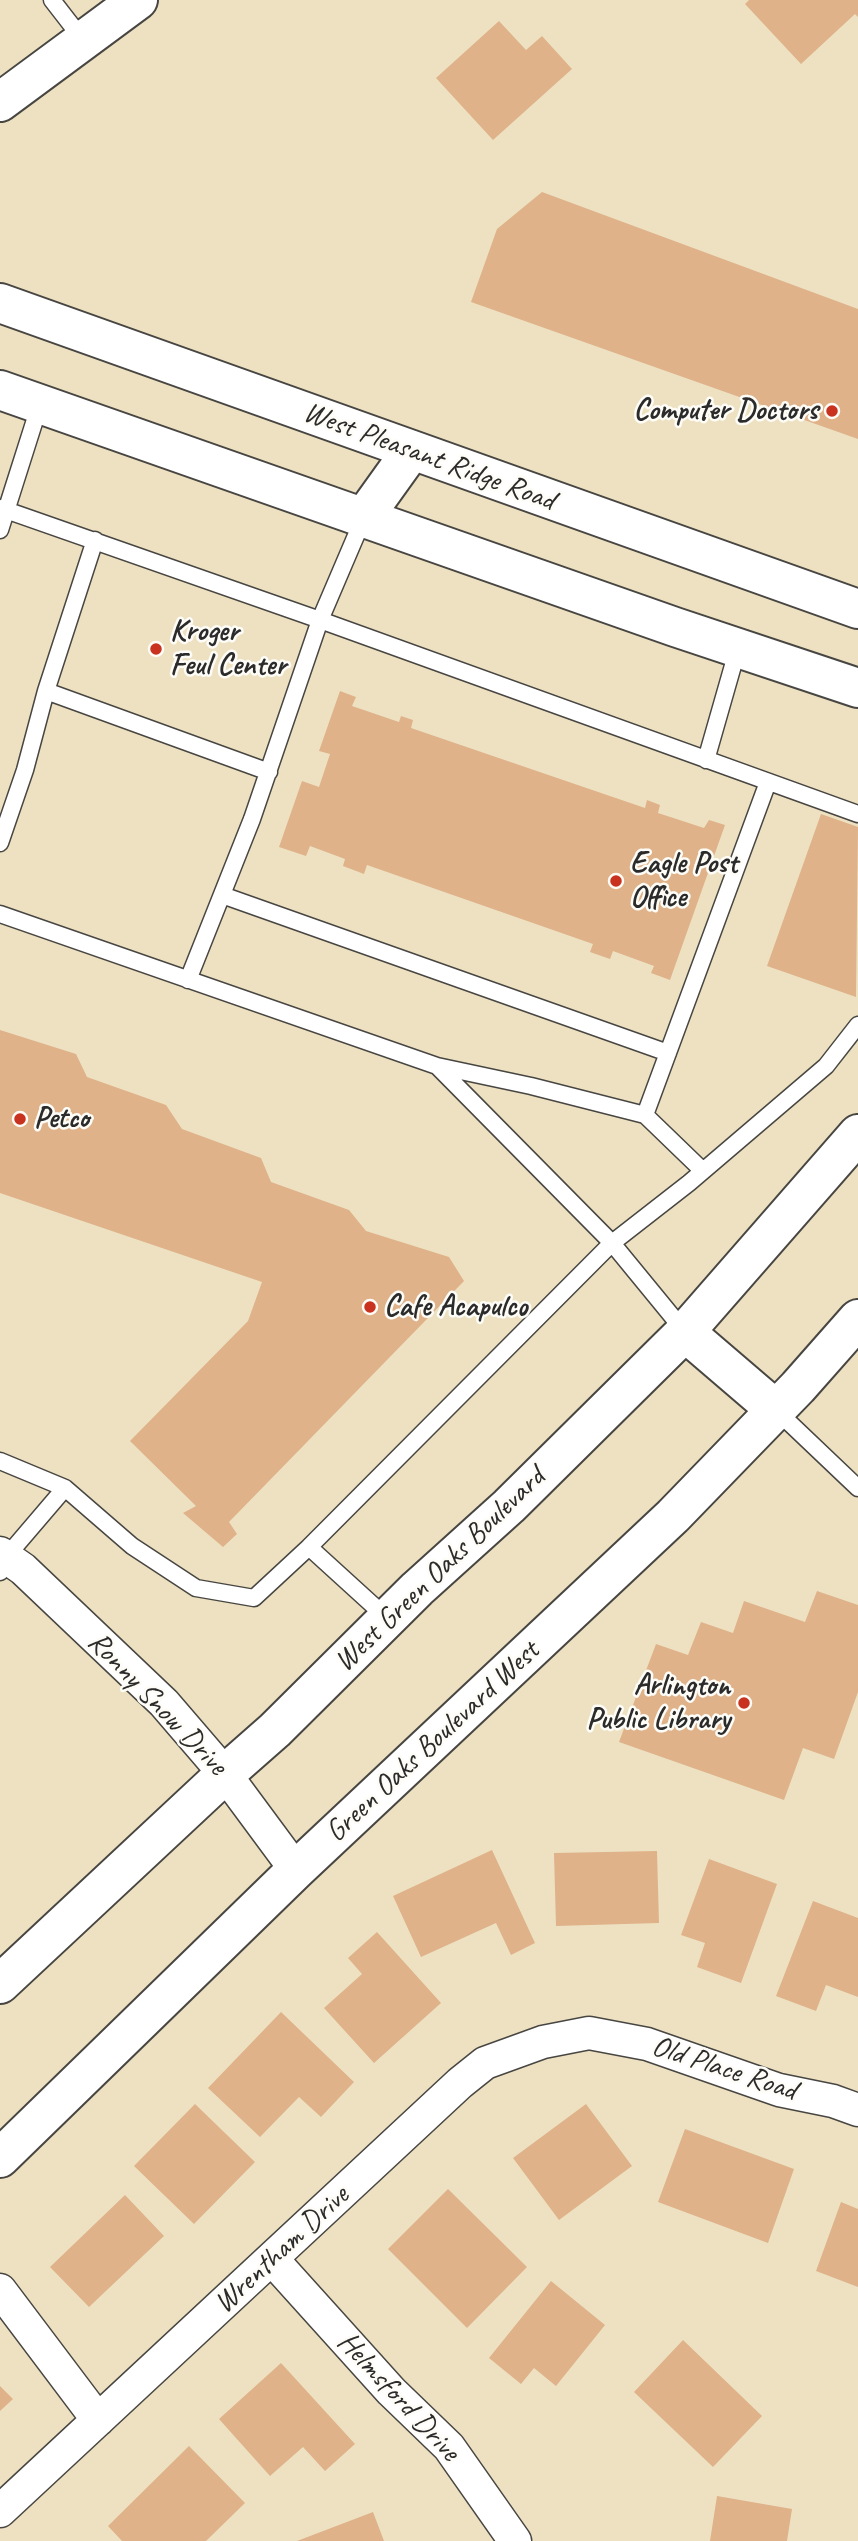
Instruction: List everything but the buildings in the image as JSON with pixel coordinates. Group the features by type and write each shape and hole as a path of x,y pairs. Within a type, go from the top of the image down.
{"main road":[{"path":"0,102 138,0"},
{"name":"West Pleasant Ridge Road","path":"0,303 858,609"},
{"path":"0,390 858,688"},
{"path":"363,517 412,450"},
{"name":"West Green Oaks Boulevard","path":"0,1984 275,1730 416,1589 509,1506 685,1332 858,1134"},
{"name":"Green Oaks Boulevard West","path":"0,2158 296,1870 673,1516 776,1410 858,1318"},
{"path":"685,1332 776,1410"}],"street":[{"name":"Ronny Snow Drive","path":"2,1561 23,1569 164,1703 225,1774 296,1870"},
{"name":"Old Place Road","path":"589,2033 647,2044 779,2090 833,2101 858,2110"},
{"name":"Wrentham Drive","path":"0,2511 460,2082 485,2063 543,2042 589,2033"},
{"name":"Helmsford Drive","path":"272,2259 391,2392 449,2447 515,2541"},
{"path":"0,2290 98,2420"}],"lane":[{"path":"52,0 83,40"},
{"path":"0,530 3,510 40,404"},
{"path":"3,510 95,540 858,814"},
{"path":"188,980 269,772 320,620 363,517"},
{"path":"0,843 95,540"},
{"path":"706,760 738,648"},
{"path":"46,691 269,772"},
{"path":"645,1115 768,782"},
{"path":"222,895 668,1053"},
{"path":"0,914 436,1066 531,1086 645,1115 703,1171"},
{"path":"0,1461 65,1488 132,1546 196,1588 254,1598 309,1547 612,1243 703,1171 826,1066 858,1026"},
{"path":"436,1066 612,1243 685,1332"},
{"path":"776,1410 858,1488"},
{"path":"2,1561 65,1488"},
{"path":"309,1547 387,1618"}],"place":[{"name":"Computer Doctors","path":"832,411"},
{"name":"Kroger Feul Center","path":"156,649"},
{"name":"Eagle Post Office","path":"616,881"},
{"name":"Petco","path":"20,1119"},
{"name":"Cafe Acapulco","path":"370,1307"},
{"name":"Arlington Public Library","path":"744,1703"}]}
